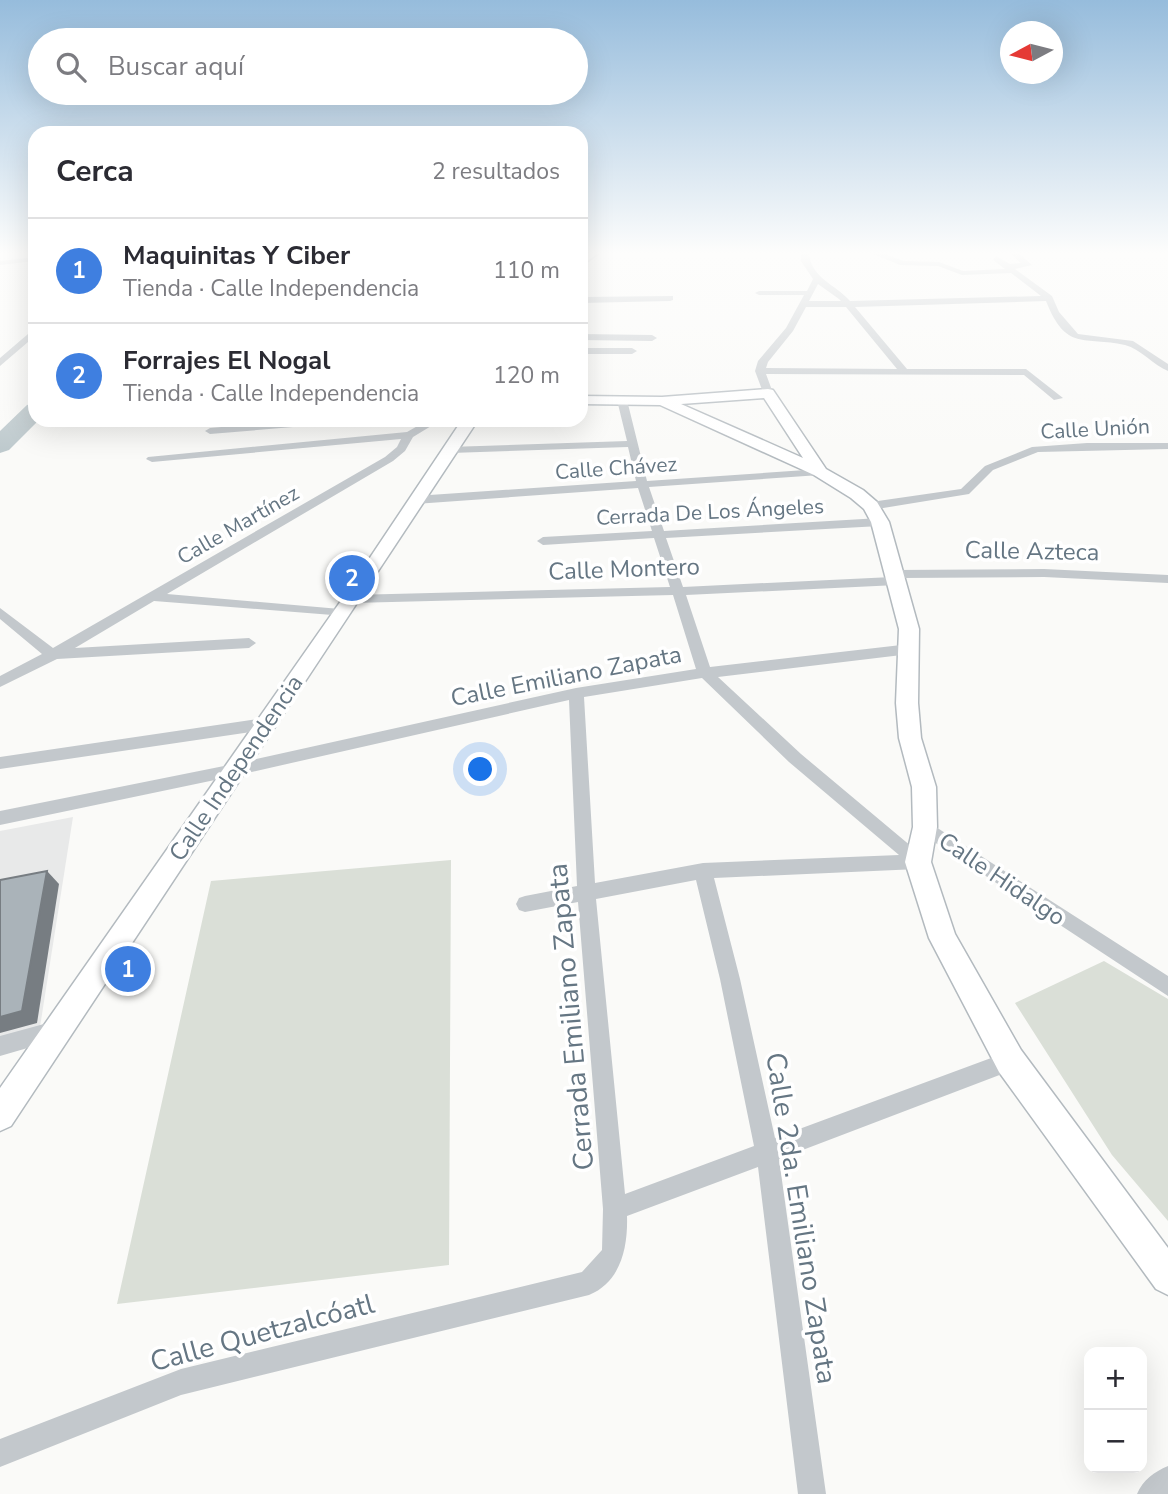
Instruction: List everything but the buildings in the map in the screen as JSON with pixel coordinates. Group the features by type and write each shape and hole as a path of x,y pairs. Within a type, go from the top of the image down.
{"main road":[{"path":"588,400 662,401 768,393 820,472"},
{"path":"662,401 820,472 875,514"},
{"name":"Calle Independencia","path":"0,1115 465,427"},
{"name":"Calle Hidalgo","path":"875,514 909,629 911,649 907,703 910,738 924,788 925,827"},
{"path":"925,827 918,862 943,938 1010,1061 1168,1276"}],"street":[{"path":"768,393 760,371 763,361 794,321"},
{"path":"863,321 906,373"},
{"path":"1062,321 1075,335 1088,340 1130,343 1168,368"},
{"path":"0,363 28,337"},
{"path":"588,337 652,338"},
{"path":"588,351 632,351"},
{"path":"760,371 1016,371 1035,377 1058,398"},
{"path":"622,400 643,486 661,533 705,673 795,758 918,862"},
{"path":"210,431 258,427"},
{"name":"Calle Martínez","path":"0,682 389,459 401,449 409,435 423,427"},
{"path":"152,459 409,435"},
{"path":"450,450 632,444"},
{"name":"Calle Unión","path":"875,514 965,492 989,468 1037,450 1062,447 1168,446"},
{"name":"Calle Chávez","path":"415,500 820,472"},
{"name":"Cerrada De Los Ángeles","path":"543,541 875,514"},
{"name":"Calle Azteca","path":"896,578 1044,573 1168,579"},
{"name":"Calle Montero","path":"151,597 346,606 896,578"},
{"path":"0,612 52,654 249,643"},
{"name":"Calle Emiliano Zapata","path":"0,818 234,770 576,693 705,673 911,649"},
{"name":"Cerrada Emiliano Zapata","path":"548,1294 589,1283 607,1267 616,1248 615,1209 586,891 576,693"},
{"path":"0,763 265,724"},
{"name":"Calle Hidalgo","path":"925,827 1168,988"},
{"path":"525,904 704,871 918,862"},
{"name":"Calle 2da. Emiliano Zapata","path":"704,871 767,1153 812,1494"},
{"path":"0,1046 58,1030"},
{"path":"615,1209 1010,1061"},
{"name":"Calle Quetzalcóatl","path":"0,1453 181,1382 548,1294"},
{"path":"1151,1494 1168,1480"}],"shaded area":[{"path":"73,817 40,1027 0,1038 0,831"},
{"path":"451,860 449,1265 117,1304 211,881"},
{"path":"1104,961 1168,999 1168,1221 1112,1155 1015,1003"}],"waterway":[{"path":"0,445 28,417"}],"place":[{"name":"Forrajes El Nogal","path":"352,578"},
{"name":"Maquinitas Y Ciber","path":"128,969"}]}
